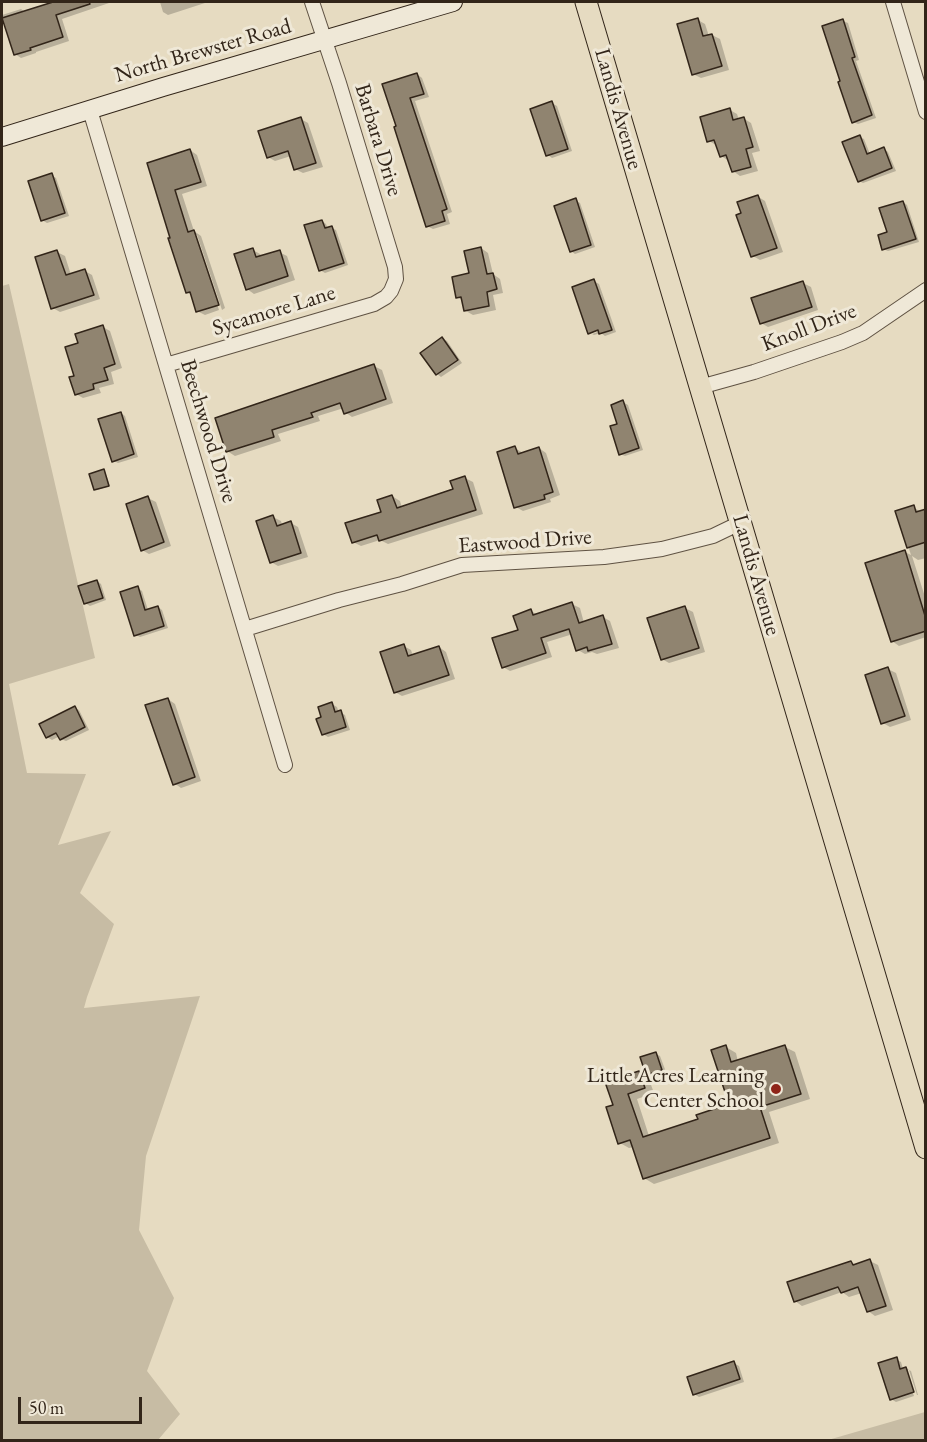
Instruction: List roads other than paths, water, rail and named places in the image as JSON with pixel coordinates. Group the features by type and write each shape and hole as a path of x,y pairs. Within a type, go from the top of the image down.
{"main road":[{"name":"North Brewster Road","path":"2,137 453,2"},
{"name":"Landis Avenue","path":"586,2 926,1148"}],"street":[{"name":"Barbara Drive","path":"312,2 395,267 396,279 391,291"},
{"path":"893,2 926,112"},
{"name":"Beechwood Drive","path":"90,110 285,765"},
{"name":"Knoll Drive","path":"700,387 754,372 843,342 863,333 926,290"},
{"name":"Sycamore Lane","path":"166,365 374,304 391,291"},
{"name":"Eastwood Drive","path":"244,629 462,565 604,557 662,549 713,536 740,523"}],"place":[{"name":"Little Acres Learning Center School","path":"776,1089"}]}
